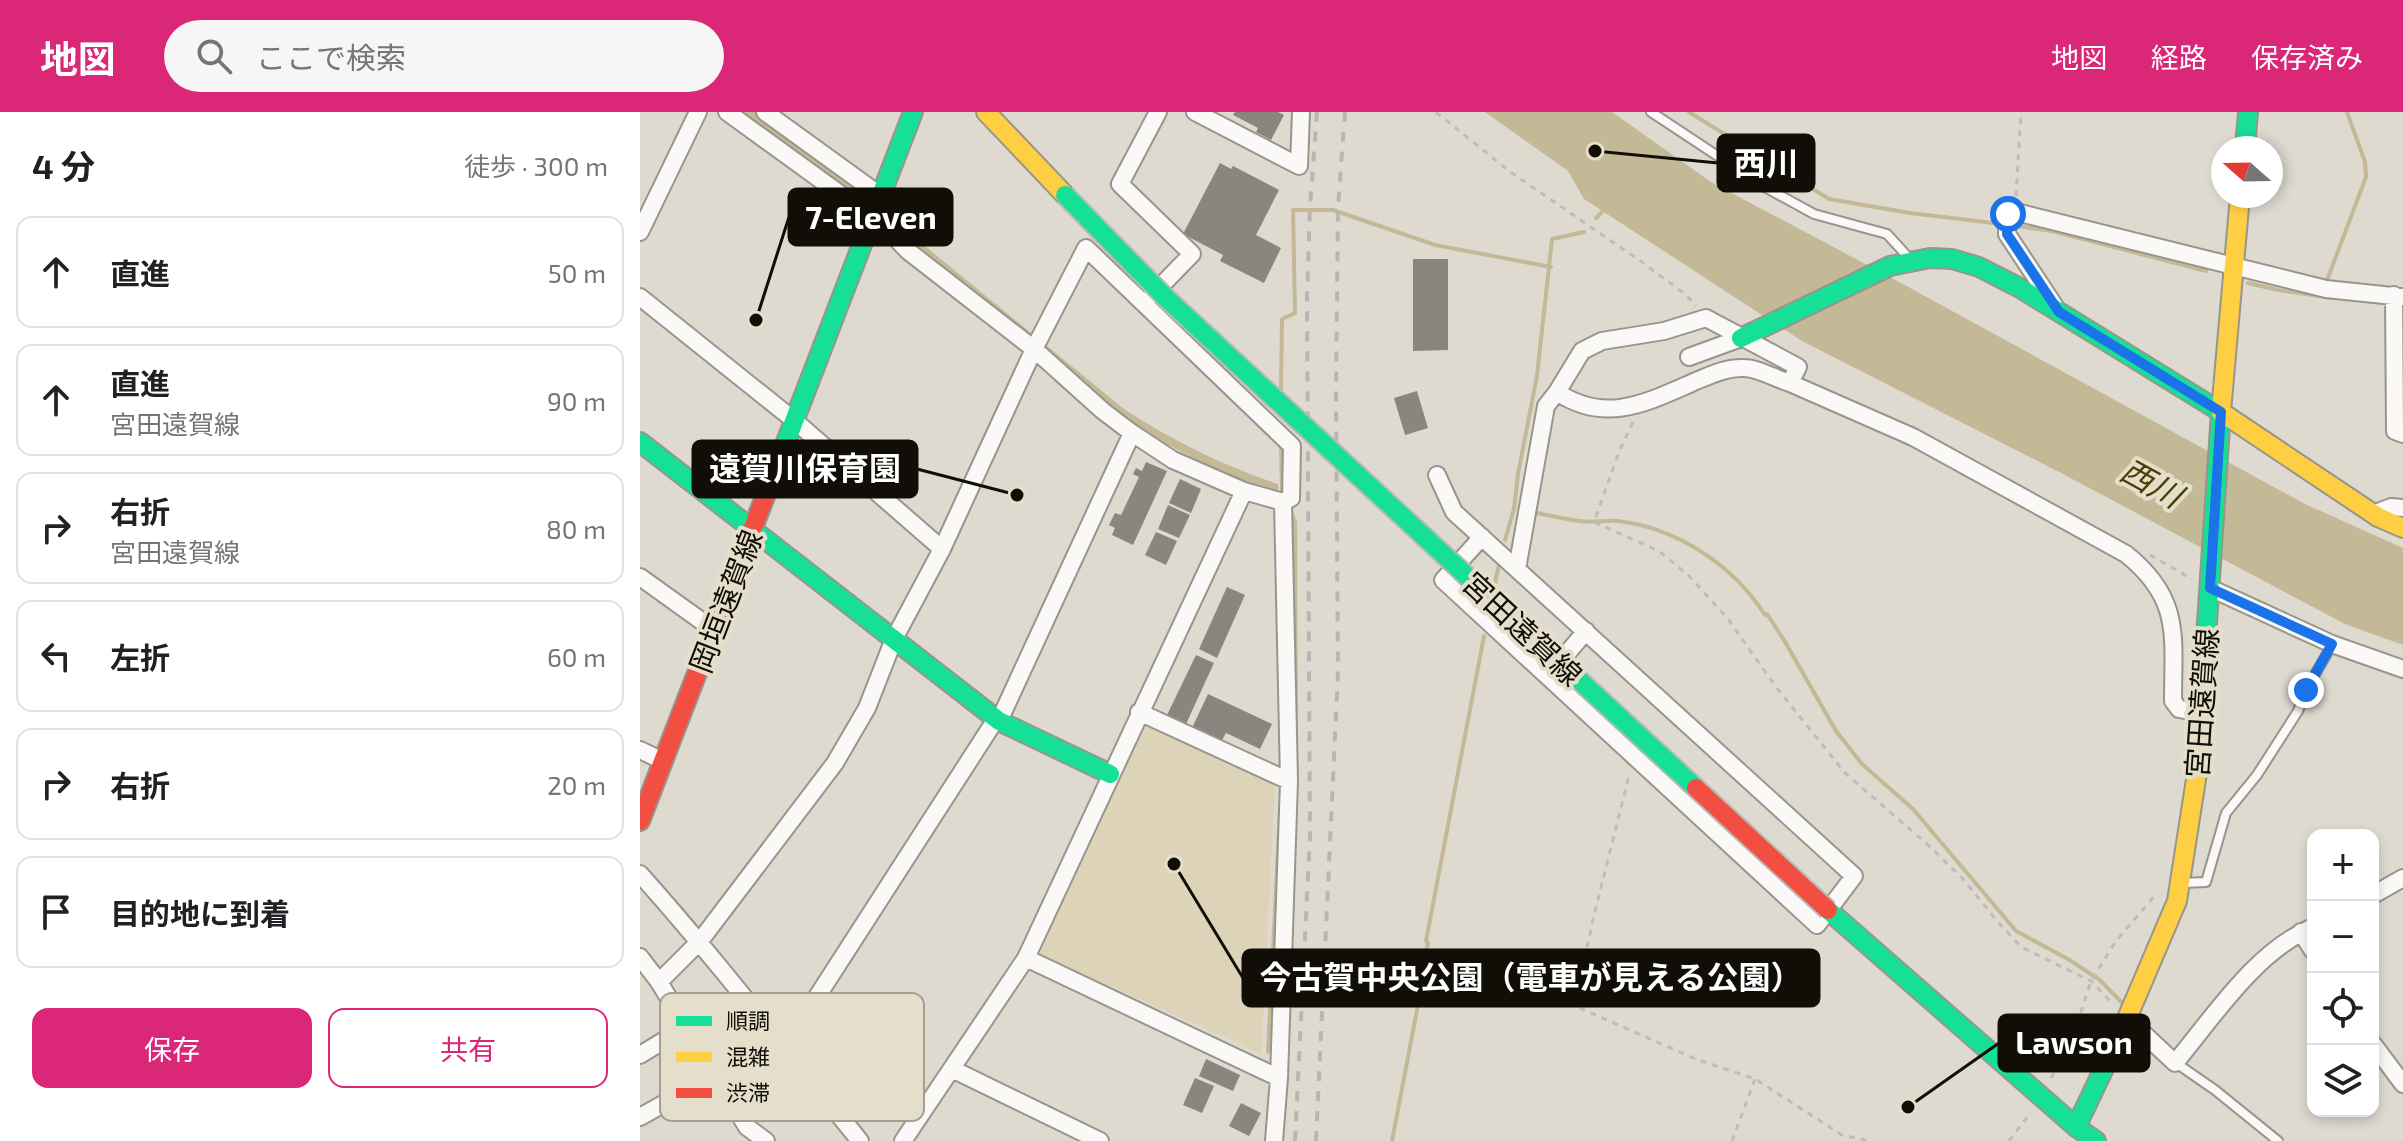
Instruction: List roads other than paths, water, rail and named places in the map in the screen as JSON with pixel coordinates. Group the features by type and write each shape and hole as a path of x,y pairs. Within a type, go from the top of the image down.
{"main road":[{"name":"岡垣遠賀線","path":"640,821 913,112"},
{"name":"宮田遠賀線","path":"986,112 1165,297 2073,1134 2096,1141"},
{"path":"2246,136 2248,112"},
{"name":"宮田遠賀線","path":"2073,1134 2128,1019 2179,892 2197,773 2217,465 2239,208"},
{"path":"1741,338 1890,266 1930,258 1952,259 1979,267 2059,312 2221,412 2373,514 2403,528"},
{"path":"640,442 998,720 1110,774"}],"street":[{"path":"640,232 698,112"},
{"path":"659,982 700,941 835,763 867,708 894,639 942,549 1034,349 1086,248 1292,446 1291,498 1283,502 1244,491 1173,460 1132,433 1034,349 908,251 874,215 858,207 727,112"},
{"path":"765,112 881,196"},
{"path":"1143,303 1192,254 1120,184 1158,112"},
{"path":"1195,112 1299,166 1301,112"},
{"path":"2059,312 2007,234 2008,214 2016,212 2326,289 2399,296 2395,431 2403,434"},
{"path":"640,297 795,421 942,549"},
{"path":"1517,569 1546,406 1582,351 1602,341 1664,331 1706,318 1798,367 1790,383"},
{"path":"1689,357 1741,338"},
{"path":"1557,392 1575,404 1598,410 1641,405 1719,372 1745,367 1790,383 1913,437 2126,554 2142,567 2160,590 2175,638 2173,701 2179,709 2201,713"},
{"path":"820,993 998,720 1132,433"},
{"path":"1437,475 1454,512 1482,537 1586,631 1854,876 1817,925 1443,580 1482,537"},
{"path":"924,1110 1026,958 1244,491"},
{"path":"1274,1141 1289,781 1283,502"},
{"path":"2373,514 2391,507 2403,508"},
{"path":"640,577 714,630"},
{"path":"2210,588 2332,644 2403,669"},
{"path":"1547,677 1586,631"},
{"path":"1139,712 1289,781"},
{"path":"640,750 663,761"},
{"path":"640,874 700,941 741,993"},
{"path":"2379,892 2403,878"},
{"path":"2128,1019 2175,1063 2254,968 2307,930"},
{"path":"640,957 666,993"},
{"path":"1026,958 1279,1078"},
{"path":"640,1055 660,1043"},
{"path":"2374,1045 2403,1084"},
{"path":"952,1069 1100,1141"},
{"path":"640,1117 660,1106"},
{"path":"743,1121 754,1138"},
{"path":"844,1121 860,1141"},
{"path":"903,1141 917,1121"}],"lane":[{"path":"1651,112 1763,186 1814,214 1887,234 1912,262"},
{"path":"2179,892 2206,882 2226,813 2257,775 2290,724 2332,644"},
{"path":"2175,1063 2215,1090 2278,1141"}],"water":[{"path":"740,112 755,112 852,183 1124,409 1199,452 1278,484 1279,496 1189,456 1105,405"},
{"path":"1485,112 1612,112 1711,182 2305,504 2403,548 2403,645 2345,624 2061,473 1802,341 1584,199 1568,171"}],"waterway":[{"path":"1689,112 1829,199 2002,224"},
{"path":"2326,283 2366,177 2365,162 2347,112"},
{"path":"1596,218 1606,208"},
{"path":"1281,390 1282,319 1295,313 1293,210 1333,210 1435,245 1551,267"},
{"path":"2010,225 2052,231 2206,271"},
{"path":"1505,540 1514,509 1537,376 1552,239 1584,232"},
{"path":"2248,283 2333,298"},
{"path":"1281,443 1284,498"},
{"path":"1290,509 1295,522 1296,747"},
{"path":"1532,512 1580,521 1618,521 1640,525 1682,541 1720,565 1767,614 1836,731 1862,764 1913,809 2016,931 2100,980 2124,1005"},
{"path":"1494,587 1499,565"},
{"path":"1392,1141 1484,636"},
{"path":"1268,1052 1280,808"}],"railway":[{"path":"1295,1141 1310,836 1307,298 1317,112"},
{"path":"1316,1141 1338,673 1338,208 1345,112"}],"place":[{"name":"西川","path":"1595,151"},
{"name":"7-Eleven","path":"756,320"},
{"name":"遠賀川保育園","path":"1017,495"},
{"name":"今古賀中央公園（電車が見える公園）","path":"1174,864"},
{"name":"Lawson","path":"1908,1107"}]}
